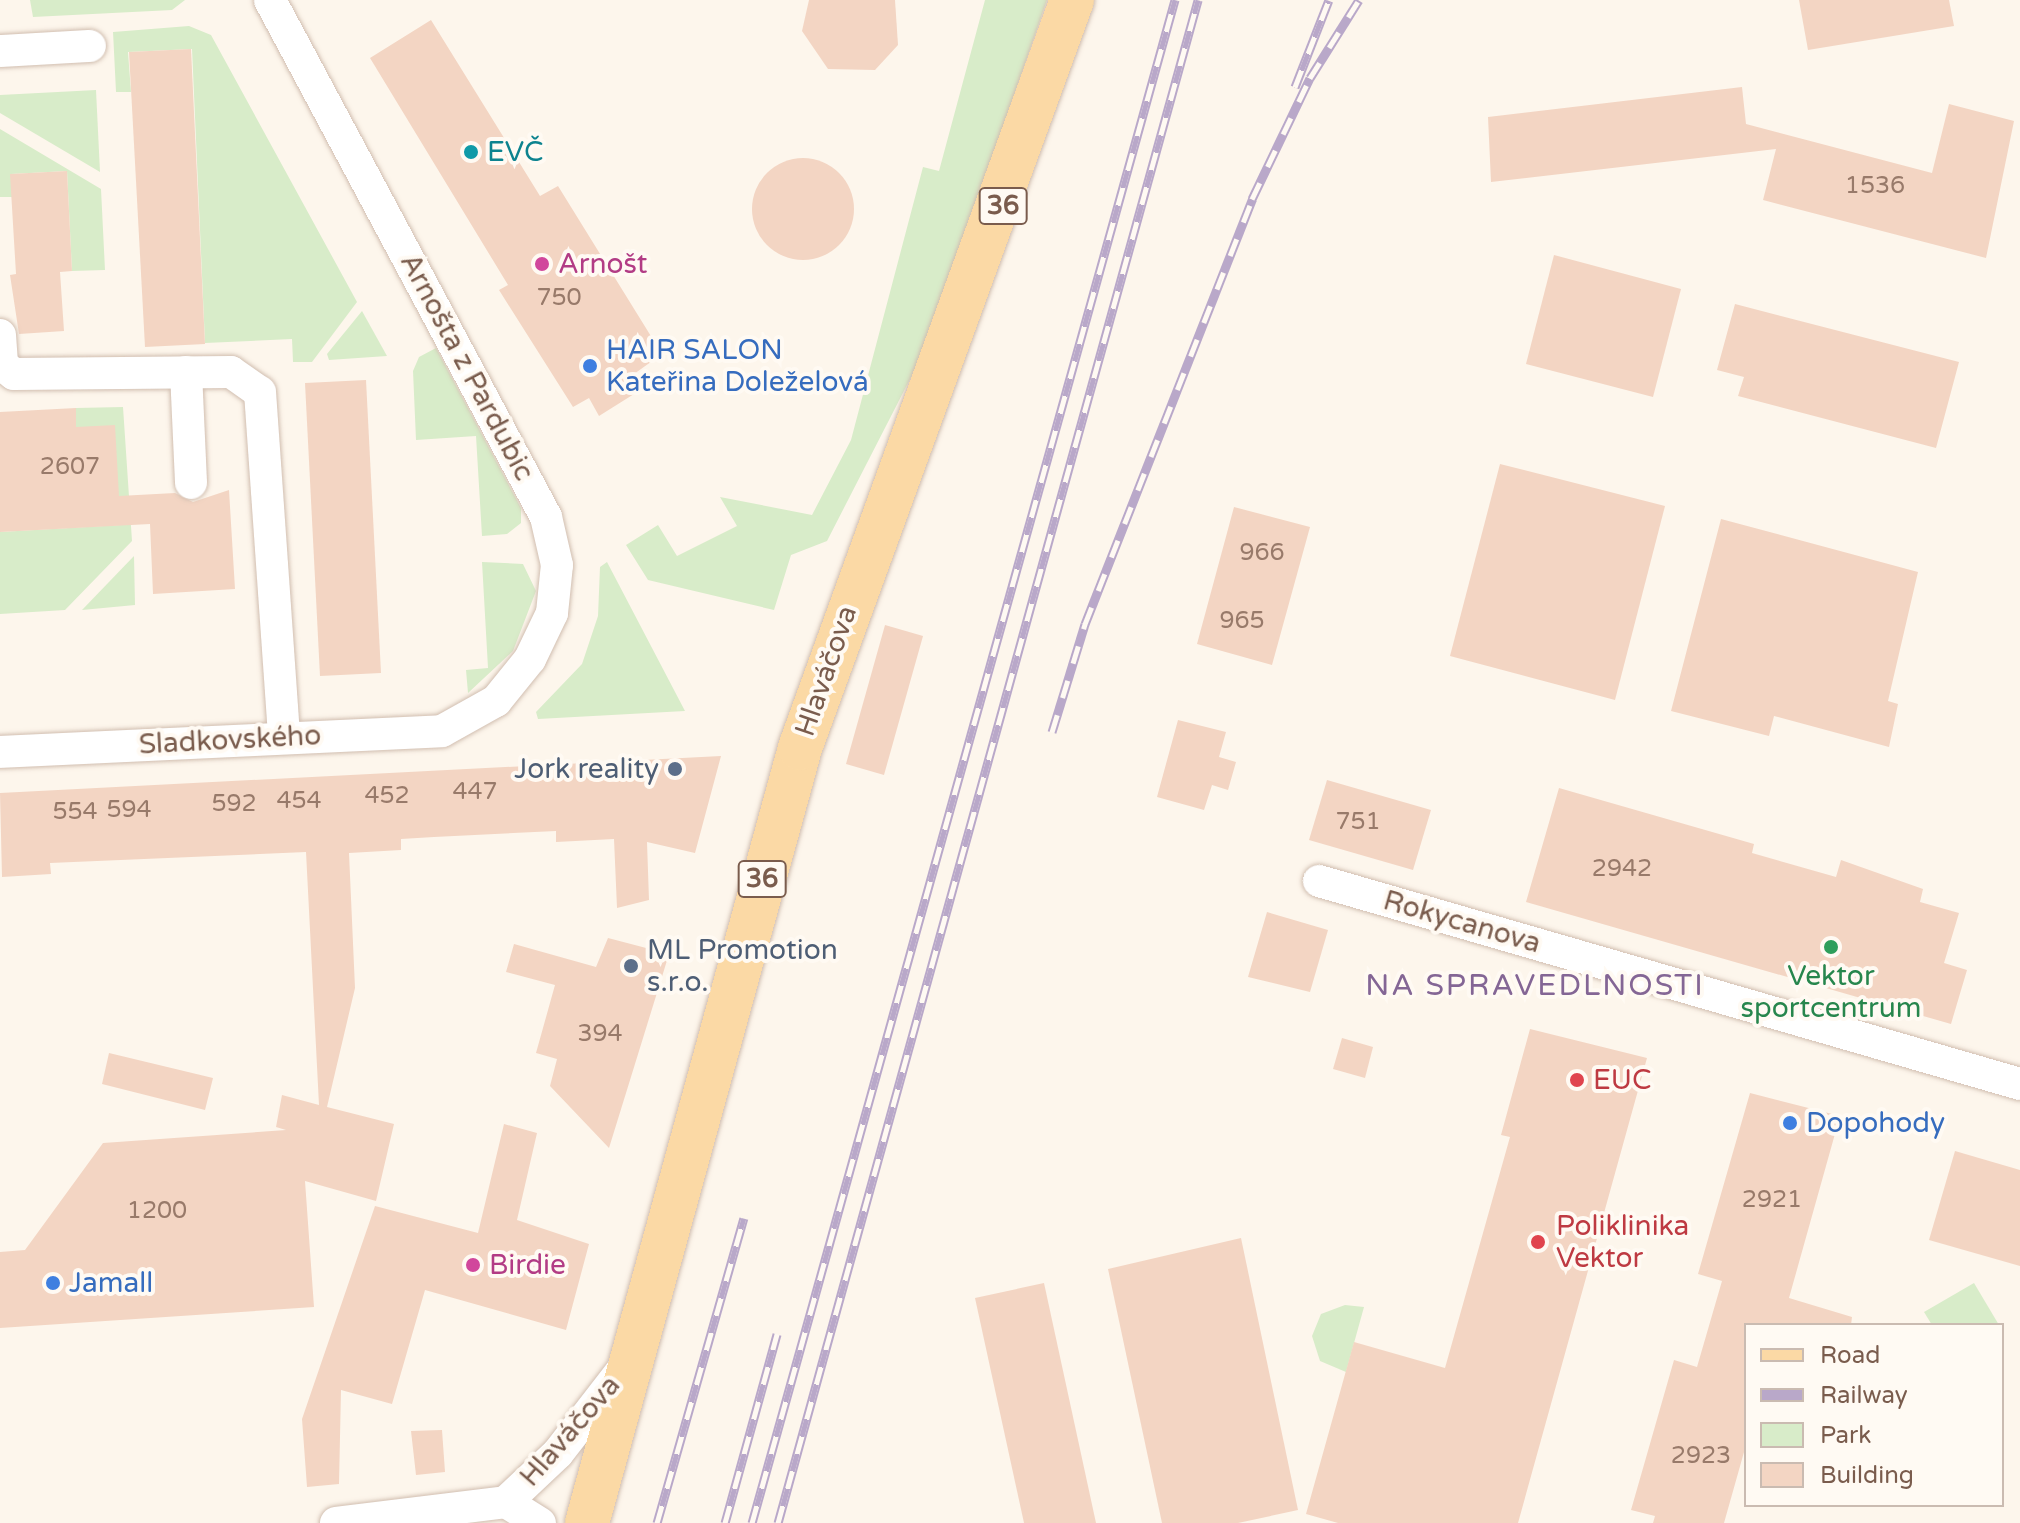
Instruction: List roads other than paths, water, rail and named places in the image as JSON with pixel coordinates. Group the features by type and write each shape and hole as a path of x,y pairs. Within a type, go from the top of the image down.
{"main road":[{"name":"Hlaváčova","path":"587,1523 800,748 1072,0"}],"street":[{"name":"Arnošta z Pardubic","path":"270,0 555,542 556,589 543,636 496,701 460,726"},
{"path":"0,51 90,46"},
{"path":"0,335 2,365 14,374 242,374 264,401 284,737"},
{"path":"186,372 191,483"},
{"name":"Sladkovského","path":"0,752 460,726"},
{"name":"Rokycanova","path":"1319,881 2020,1084"},
{"name":"Hlaváčova","path":"506,1502 558,1453 631,1359"},
{"path":"336,1523 395,1521 506,1502 540,1523"}],"railway":[{"path":"752,1523 1175,0"},
{"path":"778,1523 1198,0"},
{"path":"1295,87 1329,0"},
{"path":"1052,732 1085,624 1252,199 1310,78 1359,0"},
{"path":"657,1523 744,1218"},
{"path":"725,1523 777,1334"}],"place":[{"name":"EVČ","path":"471,152"},
{"name":"Arnošt","path":"542,264"},
{"name":"HAIR SALON Kateřina Doleželová","path":"590,366"},
{"name":"Jork reality","path":"675,769"},
{"name":"Vektor sportcentrum","path":"1831,947"},
{"name":"ML Promotion s.r.o.","path":"631,966"},
{"name":"EUC","path":"1577,1080"},
{"name":"Dopohody","path":"1790,1123"},
{"name":"Poliklinika Vektor","path":"1538,1242"},
{"name":"Birdie","path":"473,1265"},
{"name":"Jamall","path":"53,1283"}],"district":[{"name":"NA SPRAVEDLNOSTI","path":"1535,986"}]}
